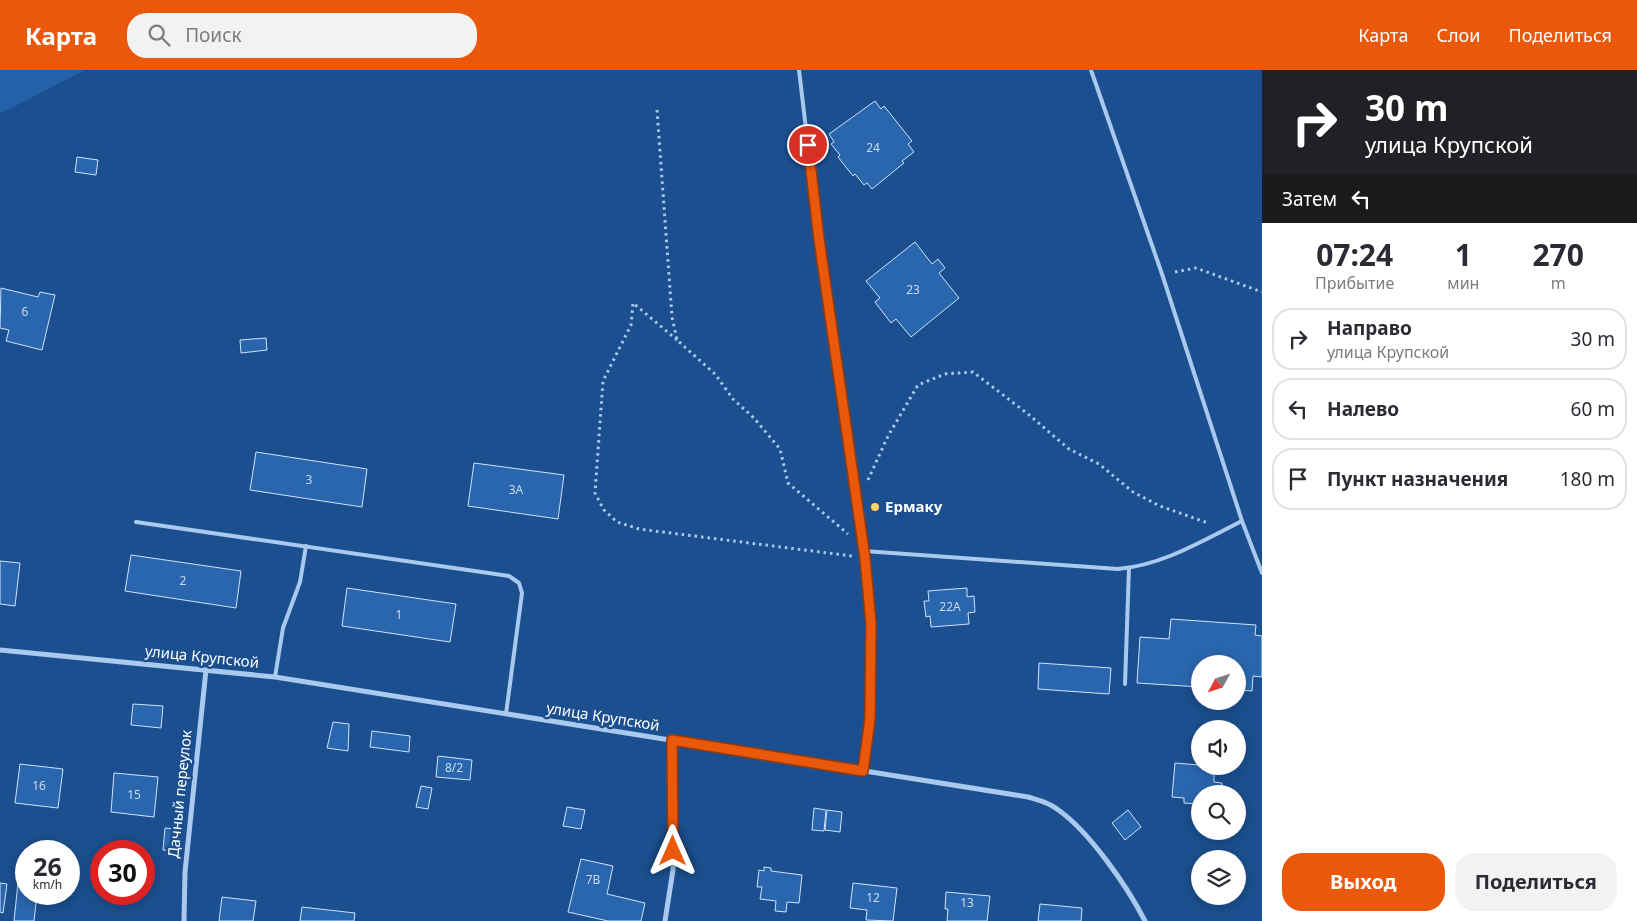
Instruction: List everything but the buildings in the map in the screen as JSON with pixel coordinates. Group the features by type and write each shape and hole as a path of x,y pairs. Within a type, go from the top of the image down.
{"street":[{"name":"улица Крупской","path":"0,650 275,677 1028,797 1045,802 1057,809 1074,824 1096,848 1145,921"},
{"name":"Дачный переулок","path":"184,921 185,872 206,670"},
{"path":"665,921 670,902 673,870 672,740"}],"lane":[{"path":"799,70 819,239 865,558 871,623 870,719 863,771"},
{"path":"1091,70 1162,274 1242,521 1262,573"},
{"path":"864,551 1129,568 1159,561 1242,521"},
{"path":"136,522 510,576 519,583 522,593 506,714"},
{"path":"275,677 284,628 300,582 306,546"},
{"path":"1125,684 1129,568"}],"path":[{"path":"657,110 672,317 677,340"},
{"path":"1162,274 1196,268 1262,292"},
{"path":"863,543 854,539 788,483 780,449 754,418 733,399 715,374 633,303 630,325 603,381 594,493 604,510 617,522 639,529 865,558"},
{"path":"857,504 888,436 918,385 945,374 973,372 1028,414 1069,449 1099,464 1133,492 1160,506 1225,529"}],"shaded area":[{"path":"0,70 85,70 2,113 0,111"}],"place":[{"name":"Ермаку","path":"875,507"}],"route":[{"path":"673,851 672,740 863,771 870,719 871,623 865,558 819,239 808,145"}]}
